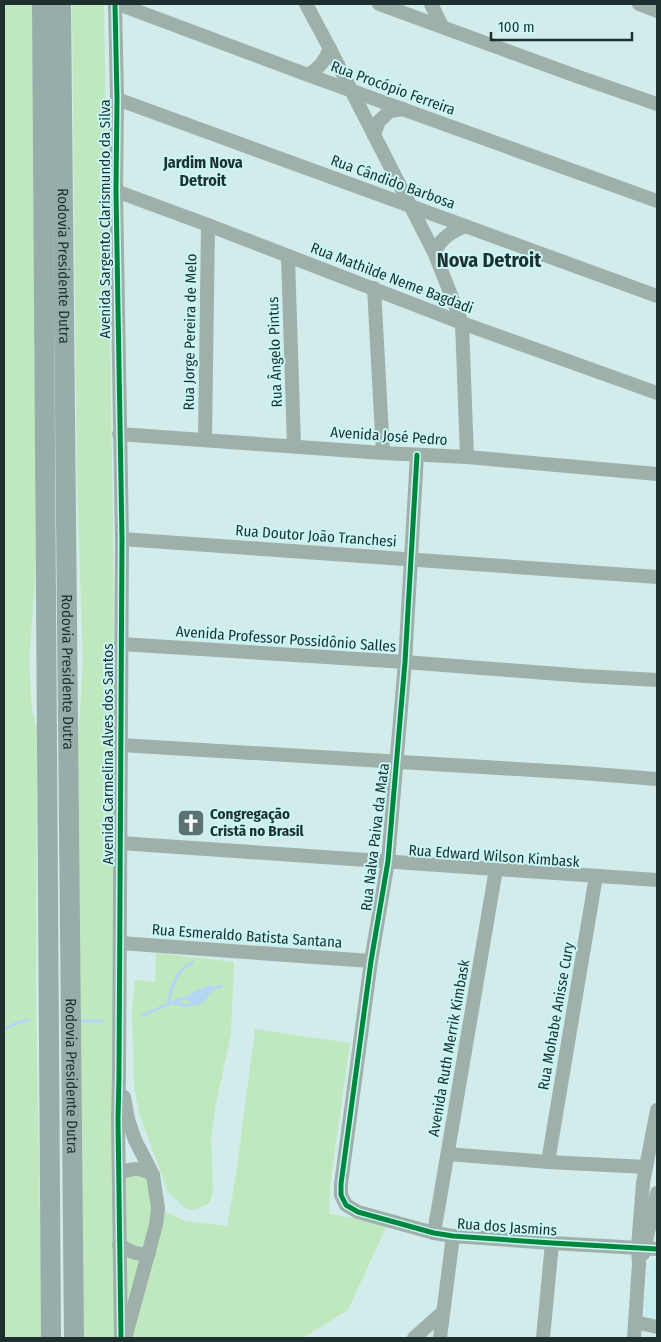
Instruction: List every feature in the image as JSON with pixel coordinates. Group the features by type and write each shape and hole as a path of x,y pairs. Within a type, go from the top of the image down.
{"highway":[{"name":"Rodovia Presidente Dutra","path":"42,4 51,1338"},
{"name":"Rodovia Presidente Dutra","path":"61,4 74,1338"}],"street":[{"name":"Rua Procópio Ferreira","path":"116,4 657,201"},
{"name":"Avenida Sargento Clarismundo da Silva","path":"116,4 116,191 120,434"},
{"path":"379,4 657,104"},
{"path":"431,4 442,26"},
{"path":"639,4 657,11"},
{"path":"310,7 434,252 462,323 467,457"},
{"path":"308,75 325,61 330,49"},
{"name":"Rua Cândido Barbosa","path":"117,99 657,296"},
{"path":"374,135 379,121 390,111 403,109"},
{"path":"371,191 380,187 388,180 392,170"},
{"name":"Rua Mathilde Neme Bagdadi","path":"116,191 462,323 657,393"},
{"name":"Rua Jorge Pereira de Melo","path":"205,440 208,225"},
{"path":"434,252 442,240 451,232 465,226"},
{"name":"Rua Ângelo Pintus","path":"288,257 294,446"},
{"path":"374,288 383,453"},
{"name":"Avenida José Pedro","path":"120,434 383,453 467,457 657,474"},
{"name":"Avenida Carmelina Alves dos Santos","path":"119,1075 122,539 120,434"},
{"name":"Rua Nalva Paiva da Mata","path":"358,1212 346,1205 341,1195 341,1184 371,962 388,861 397,762 417,455"},
{"name":"Rua Doutor João Tranchesi","path":"122,539 657,577"},
{"name":"Avenida Professor Possidônio Salles","path":"121,644 657,680"},
{"path":"120,745 657,779"},
{"name":"Rua Edward Wilson Kimbask","path":"120,842 657,880"},
{"name":"Avenida Ruth Merrik Kimbask","path":"434,1233 496,869"},
{"name":"Rua Mohabe Anisse Cury","path":"548,1162 596,876"},
{"name":"Rua Esmeraldo Batista Santana","path":"120,943 371,962"},
{"path":"119,1075 119,1245 123,1338"},
{"path":"119,1075 128,1119 135,1140 153,1175 158,1208 149,1253 123,1338"},
{"path":"647,1248 643,1183 657,1110"},
{"path":"448,1154 646,1167"},
{"path":"119,1173 131,1168 143,1169 153,1175"},
{"path":"643,1183 648,1190 653,1190 657,1187"},
{"path":"634,1338 639,1264 647,1248 657,1193"},
{"name":"Rua dos Jasmins","path":"358,1212 434,1233 453,1236 647,1248"},
{"path":"440,1338 453,1236"},
{"path":"543,1338 552,1243"},
{"path":"119,1245 133,1253 143,1255 149,1253"},
{"path":"414,1338 443,1312"},
{"path":"635,1322 657,1327"}],"shaded area":[{"path":"210,985 215,988 202,1003 188,1006 190,1002 186,999 191,993"},
{"path":"657,1258 657,1323 647,1319 644,1313 651,1262"}],"green space":[{"path":"4,4 32,4 35,288 35,583 29,663 32,710 37,730 36,997 42,1338 4,1338"},
{"path":"72,4 104,4 113,521 118,1338 83,1338 78,739 83,662 77,489"},
{"path":"156,953 234,962 231,1034 216,1104 211,1138 213,1189 210,1202 198,1209 190,1210 185,1208 168,1192 139,1113 134,1087 132,1011 135,980 155,982"},
{"path":"255,1029 350,1043 330,1185 329,1214 388,1223 348,1310 303,1338 125,1338 158,1208 185,1221 227,1226 236,1175"},
{"path":"127,1171 148,1177 155,1211 148,1241 139,1247 126,1247 122,1176"},
{"path":"125,1255 141,1259 125,1327"}],"waterway":[{"path":"169,1004 175,980 193,962"},
{"path":"212,989 221,986"},
{"path":"142,1016 173,1002 191,997"},
{"path":"174,1003 188,1006"},
{"path":"4,1029 19,1022 29,1020"},
{"path":"82,1021 102,1021"}],"cycle path":[{"path":"115,4 122,539 118,1119 121,1338"},
{"path":"417,455 405,662 388,861 371,961 341,1195 346,1205 358,1212 434,1233 453,1236 657,1249"}],"place":[{"name":"Congregação Cristã no Brasil","path":"191,823"}],"district":[{"name":"Jardim Nova Detroit","path":"203,171"},
{"name":"Nova Detroit","path":"489,260"}]}
